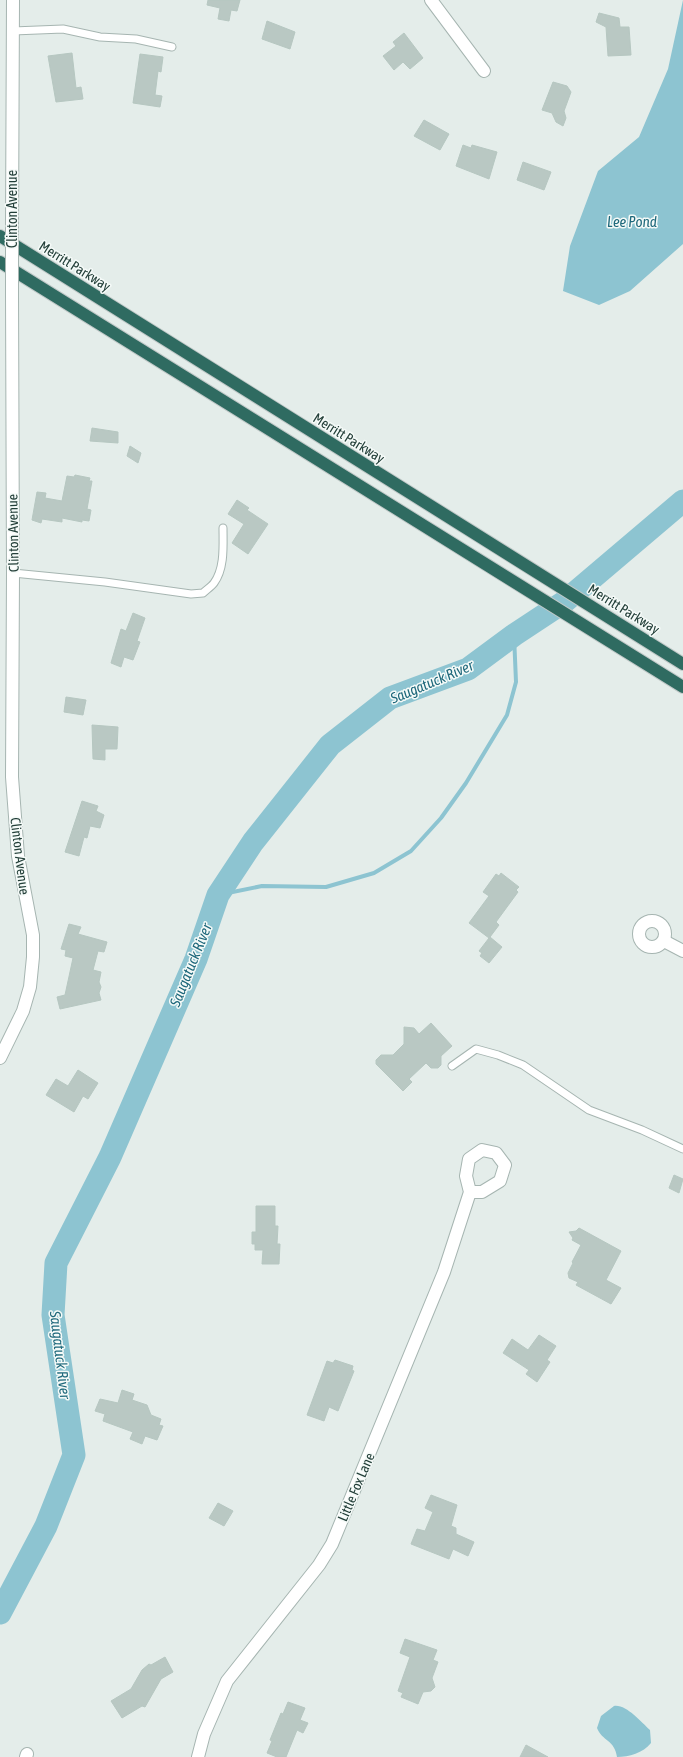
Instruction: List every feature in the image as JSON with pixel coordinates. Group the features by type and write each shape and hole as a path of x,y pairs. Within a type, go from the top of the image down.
{"highway":[{"name":"Merritt Parkway","path":"0,236 683,664"},
{"path":"0,262 683,687"}],"street":[{"name":"Clinton Avenue","path":"0,1058 23,1011 30,987 33,965 32,935 18,856 6,756 14,573 12,294 13,0"},
{"path":"431,0 484,71"},
{"path":"664,941 683,950"},
{"name":"Little Fox Lane","path":"198,1757 204,1734 227,1682 319,1565 332,1544 444,1272 470,1192"}],"lane":[{"path":"13,31 63,29 100,37 136,39 172,47"},
{"path":"14,573 105,582 191,594 203,593 214,583 220,567 223,549 223,528"},
{"path":"452,1066 476,1049 498,1055 523,1065 589,1110 642,1130 683,1149"}],"water":[{"name":"Lee Pond","path":"683,0 683,244 630,291 599,305 563,291 570,246 598,171 639,137 668,69"},
{"path":"614,1706 619,1706 628,1711 638,1718 650,1730 651,1743 640,1752 617,1757 614,1747 599,1732 597,1728 601,1716"}],"building":[{"path":"208,0 240,0 237,11 231,10 229,21 218,19 220,8 207,5"},
{"path":"599,13 619,18 620,27 629,27 631,55 608,56 606,27 596,22"},
{"path":"267,21 295,32 290,49 262,39"},
{"path":"404,33 423,58 410,69 403,62 394,70 383,56 396,46 393,42"},
{"path":"72,53 76,88 81,87 83,99 56,102 48,56"},
{"path":"140,54 163,57 161,72 158,71 155,95 162,96 160,107 133,103"},
{"path":"553,82 567,86 571,92 564,111 566,118 563,126 556,122 552,113 542,110"},
{"path":"424,120 449,134 440,150 414,136"},
{"path":"463,145 471,148 472,145 497,152 489,179 456,166"},
{"path":"523,162 551,172 544,190 517,180"},
{"path":"92,428 118,432 118,443 90,441"},
{"path":"130,446 141,453 138,463 127,456"},
{"path":"75,475 90,478 89,481 92,481 87,509 91,510 89,521 82,520 82,522 62,518 62,522 42,519 41,523 32,520 37,492 46,493 45,498 62,501 67,476 74,477"},
{"path":"237,500 249,508 247,510 268,524 248,554 232,543 244,524 228,514"},
{"path":"133,613 145,618 137,641 140,642 133,660 124,657 121,667 111,663 121,629 126,631"},
{"path":"66,697 86,700 83,715 64,712"},
{"path":"92,725 118,727 117,749 105,749 105,760 93,759"},
{"path":"82,801 98,806 96,811 104,815 100,828 90,826 87,838 84,837 79,856 65,852"},
{"path":"501,873 519,887 516,890 518,892 496,922 499,925 490,937 502,947 489,963 480,956 482,953 479,951 489,938 469,923 489,896 483,892 496,874 499,876"},
{"path":"69,924 81,927 78,934 107,942 104,952 98,951 93,970 101,972 99,982 101,987 99,993 101,1000 60,1009 57,997 65,995 73,958 65,956 66,950 61,949"},
{"path":"431,1023 452,1046 441,1056 441,1065 438,1068 431,1068 426,1063 409,1079 412,1082 403,1091 376,1064 376,1060 381,1055 393,1055 404,1044 404,1027 414,1028 419,1034"},
{"path":"78,1070 98,1083 88,1099 83,1096 74,1112 46,1095 56,1079 68,1086"},
{"path":"674,1175 683,1179 679,1193 669,1188"},
{"path":"256,1206 275,1206 275,1226 278,1226 277,1244 280,1244 279,1264 262,1264 263,1250 255,1250 255,1244 252,1244 252,1232 256,1232"},
{"path":"579,1228 621,1251 606,1280 621,1288 611,1304 576,1285 578,1282 569,1278 568,1273 573,1263 572,1262 581,1245 572,1240 573,1238 569,1232 576,1231"},
{"path":"539,1335 556,1346 547,1360 550,1362 537,1382 526,1374 529,1370 503,1353 512,1339 528,1350"},
{"path":"335,1360 353,1366 352,1370 354,1371 338,1411 329,1407 324,1421 307,1415 327,1361 333,1363"},
{"path":"122,1390 134,1394 132,1400 147,1405 151,1415 161,1419 159,1425 163,1426 157,1440 145,1436 142,1444 130,1439 133,1432 103,1421 105,1414 95,1411 100,1399 118,1403"},
{"path":"431,1495 457,1505 451,1526 456,1528 456,1534 474,1542 468,1556 453,1549 449,1559 411,1544 417,1529 425,1531 433,1512 425,1508"},
{"path":"218,1503 233,1511 224,1526 209,1518"},
{"path":"405,1639 437,1650 433,1660 438,1662 432,1678 435,1687 431,1691 423,1692 418,1704 401,1697 403,1693 398,1691 410,1657 400,1653"},
{"path":"165,1657 173,1672 161,1679 145,1707 142,1706 122,1718 111,1701 131,1689 142,1670 149,1664 151,1665"},
{"path":"288,1702 305,1708 300,1720 308,1723 303,1733 297,1730 286,1757 277,1757 267,1753 272,1741 270,1740 281,1713 283,1714"},
{"path":"526,1745 548,1757 520,1757"}],"waterway":[{"name":"Saugatuck River","path":"0,1613 46,1526 74,1455 53,1315 56,1263 110,1157 196,959 218,895 253,842 330,745 390,698 468,669 514,635 564,602 683,501"},
{"path":"218,895 262,886 326,887 374,873 411,851 441,818 466,783 507,715 516,682 514,635"}]}
